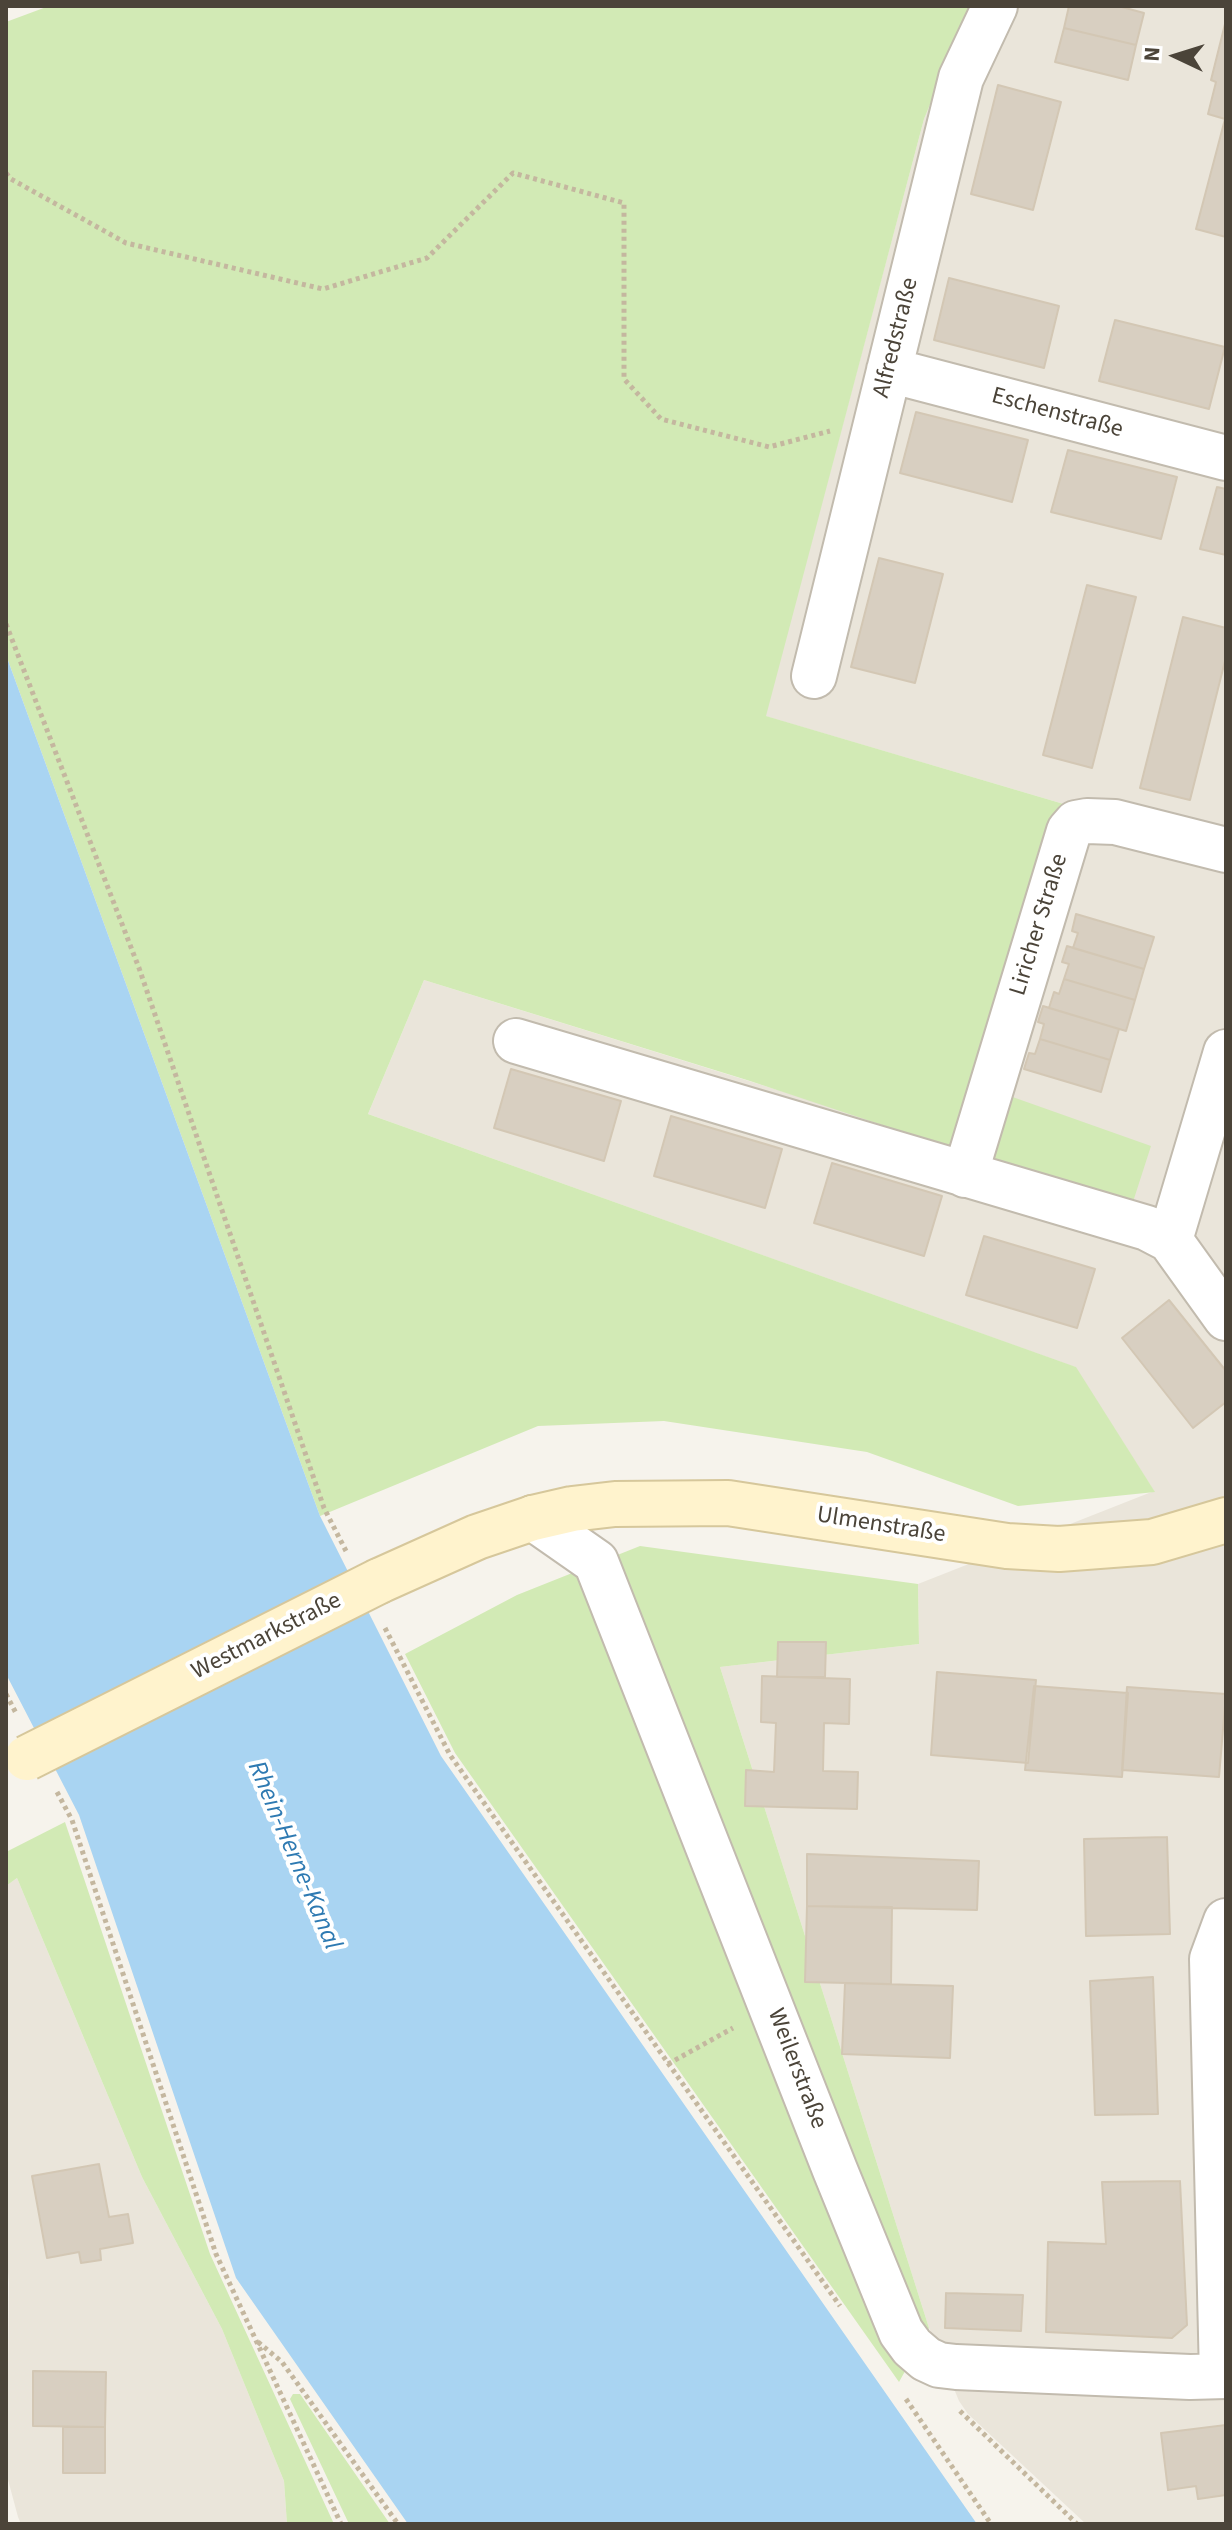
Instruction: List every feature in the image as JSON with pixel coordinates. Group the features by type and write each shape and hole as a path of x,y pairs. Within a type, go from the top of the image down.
{"street":[{"name":"Alfredstraße","path":"814,676 961,78 995,6"},
{"name":"Eschenstraße","path":"889,370 1226,458"},
{"name":"Liricher Straße","path":"965,1175 1069,831 1076,823 1115,822 1226,850"},
{"path":"516,1041 1147,1228 1170,1240 1226,1318"},
{"path":"1170,1240 1226,1052"},
{"name":"Ulmenstraße","path":"533,1518 615,1504 728,1503 1007,1546 1059,1549 1152,1542 1226,1520"},
{"name":"Westmarkstraße","path":"26,1757 379,1581 477,1537 533,1518"},
{"name":"Weilerstraße","path":"533,1518 596,1562 901,2332 926,2359"},
{"path":"926,2359 939,2365 956,2367 1224,2376 1212,1959 1226,1921"}],"path":[{"path":"6,173 11,179 126,243 323,289 427,258 513,173 624,203 624,379 661,419 769,447 877,420"},
{"path":"6,1694 26,1757 72,1820 216,2254 341,2524"},
{"path":"668,2064 772,2005"},
{"path":"257,2341 282,2362 398,2524"},
{"path":"926,2359 938,2387 947,2397 1077,2524"}],"shaded area":[{"path":"971,6 1226,6 1226,2524 1086,2524 968,2414 959,2401 929,2328 720,1667 919,1644 918,1584 1154,1491 1075,1367 368,1114 424,980 974,1151 1067,805 765,716 924,119"},
{"path":"17,1878 142,2177 222,2329 284,2481 287,2524 21,2524 18,2517 7,2476 9,2283 6,2249 6,1886"}],"green space":[{"path":"49,6 971,6 924,119 766,716 1067,805 990,1089 1151,1146 1131,1208 750,1081 424,980 368,1114 1076,1367 1155,1492 1018,1506 867,1452 664,1421 538,1426 320,1516 6,655 6,22"},
{"path":"640,1546 918,1584 919,1644 720,1667 929,2328 899,2382 455,1753 405,1654 517,1595"},
{"path":"65,1822 210,2254 334,2524 287,2524 284,2481 222,2329 142,2177 17,1878 6,1886 6,1852"},
{"path":"293,2394 300,2394 390,2524 349,2524 290,2399"}],"water":[{"name":"Rhein-Herne-Kanal","path":"6,655 320,1516 441,1756 977,2524 408,2524 236,2278 79,1815 6,1674"}],"building":[{"path":"1069,6 1118,6 1144,13 1136,45 1064,28"},
{"path":"1226,20 1226,237 1196,229 1225,119 1208,114 1216,82 1211,80"},
{"path":"1064,28 1136,45 1128,80 1055,62"},
{"path":"998,85 1061,102 1033,210 971,194"},
{"path":"949,278 1059,306 1044,368 934,340"},
{"path":"1115,320 1225,347 1209,409 1099,381"},
{"path":"916,412 1028,440 1012,502 900,473"},
{"path":"1068,450 1177,477 1161,539 1051,512"},
{"path":"1217,487 1226,489 1226,555 1200,549"},
{"path":"879,558 943,574 915,683 851,667"},
{"path":"1087,585 1136,597 1092,768 1043,755"},
{"path":"1183,617 1226,628 1226,657 1190,800 1140,788"},
{"path":"1076,914 1154,937 1144,969 1073,948 1078,933 1072,931"},
{"path":"1067,946 1144,969 1135,1000 1064,979 1069,964 1062,962"},
{"path":"1064,979 1135,1000 1126,1031 1049,1008 1054,992 1059,994"},
{"path":"1043,1006 1119,1029 1110,1060 1040,1039 1044,1024 1038,1022"},
{"path":"1040,1039 1110,1060 1101,1092 1024,1069 1029,1053 1035,1054"},
{"path":"511,1069 621,1101 604,1161 494,1128"},
{"path":"671,1116 782,1149 765,1208 654,1176"},
{"path":"832,1163 942,1196 924,1256 814,1223"},
{"path":"984,1236 1095,1269 1077,1328 966,1295"},
{"path":"1169,1300 1226,1371 1226,1402 1193,1428 1122,1338"},
{"path":"778,1642 826,1642 825,1677 777,1677"},
{"path":"937,1672 1036,1680 1028,1763 931,1755"},
{"path":"762,1676 850,1679 849,1724 824,1723 823,1771 858,1772 857,1809 745,1806 746,1770 774,1772 776,1723 761,1722"},
{"path":"1034,1686 1128,1693 1122,1777 1025,1770"},
{"path":"1127,1687 1226,1694 1219,1777 1122,1770"},
{"path":"1167,1837 1170,1934 1086,1936 1084,1839"},
{"path":"807,1854 979,1861 977,1910 807,1906"},
{"path":"807,1906 892,1907 891,1984 805,1982"},
{"path":"1153,1977 1158,2114 1095,2115 1090,1981"},
{"path":"845,1983 953,1986 950,2058 842,2054"},
{"path":"99,2164 109,2217 128,2214 133,2243 100,2249 101,2260 81,2263 79,2252 47,2258 32,2176"},
{"path":"1180,2181 1187,2325 1172,2338 1046,2332 1048,2242 1106,2244 1102,2182"},
{"path":"946,2293 1023,2295 1021,2331 945,2328"},
{"path":"33,2371 106,2372 105,2427 33,2426"},
{"path":"1226,2425 1226,2495 1198,2499 1196,2486 1168,2490 1161,2433"},
{"path":"63,2427 105,2427 105,2473 63,2473"}]}
